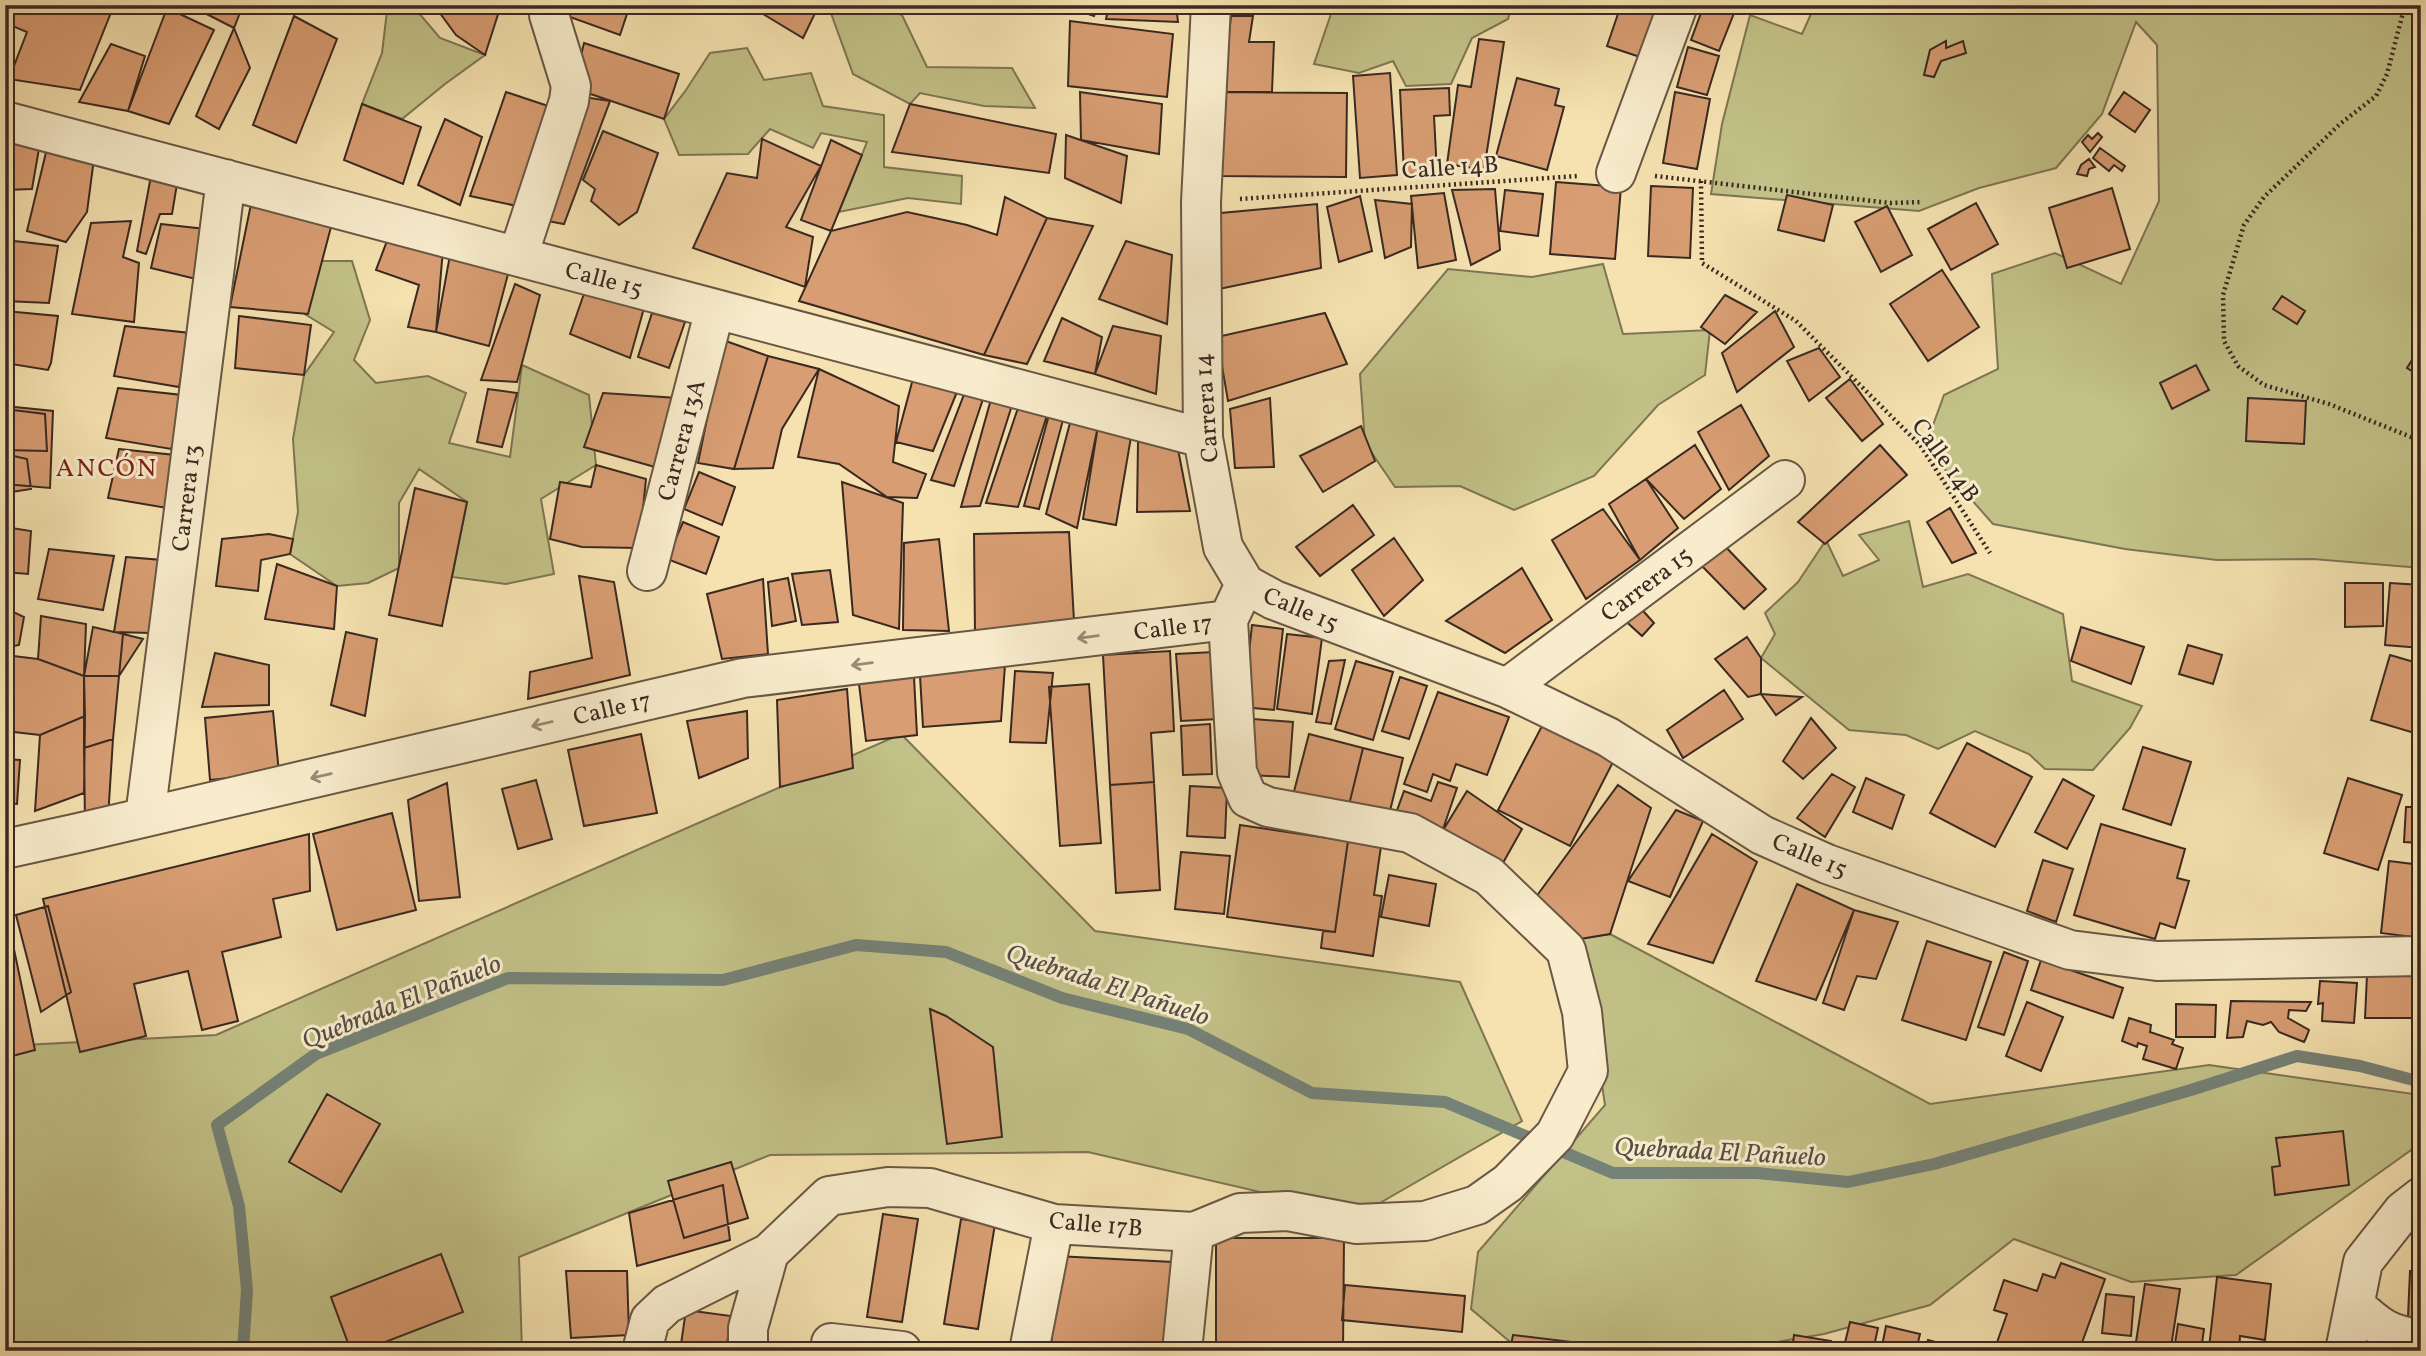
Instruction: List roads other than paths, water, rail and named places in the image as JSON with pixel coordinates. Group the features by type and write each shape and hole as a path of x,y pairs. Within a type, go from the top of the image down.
{"street":[{"name":"Carrera 14","path":"1211,5 1200,202 1203,438 1223,547 1245,584"},
{"path":"1616,173 1678,5"},
{"path":"518,256 569,101 571,86 549,15"},
{"name":"Calle 15","path":"5,121 1203,438"},
{"name":"Carrera 13","path":"145,817 226,179"},
{"name":"Carrera 13A","path":"647,571 715,309"},
{"name":"Carrera 15","path":"1507,688 1785,480"},
{"path":"1228,620 1245,584"},
{"name":"Calle 15","path":"1245,584 1274,600 1507,688 1608,737 1762,835 1827,864 2070,950 2157,961 2421,956"},
{"name":"Calle 17","path":"5,849 743,678 1228,620"},
{"name":"Calle 17B","path":"642,1351 650,1320 667,1304 769,1253 829,1196 888,1187 930,1188 1054,1224 1194,1232 1240,1213 1276,1211 1357,1224 1425,1221 1477,1205 1508,1183 1555,1135 1588,1071 1582,1012 1566,950 1489,876 1410,833 1268,807 1248,799 1237,772 1228,620"},
{"path":"2345,1351 2364,1262 2403,1211 2421,1197"},
{"path":"1029,1351 1054,1224"},
{"path":"1182,1351 1194,1232"},
{"path":"748,1351 748,1328 769,1253"},
{"path":"2356,1306 2377,1326 2399,1337 2421,1339"},
{"path":"831,1343 902,1351"}],"waterway":[{"name":"Quebrada El Pañuelo","path":"243,1351 247,1290 239,1206 217,1125 316,1054 508,978 723,980 856,945 946,952 1062,998 1188,1029 1312,1093 1445,1102 1613,1173 1757,1173 1848,1182 1934,1164 2191,1090 2297,1056 2360,1066 2421,1082"}],"district":[{"name":"ANCÓN","path":"107,467"}]}
